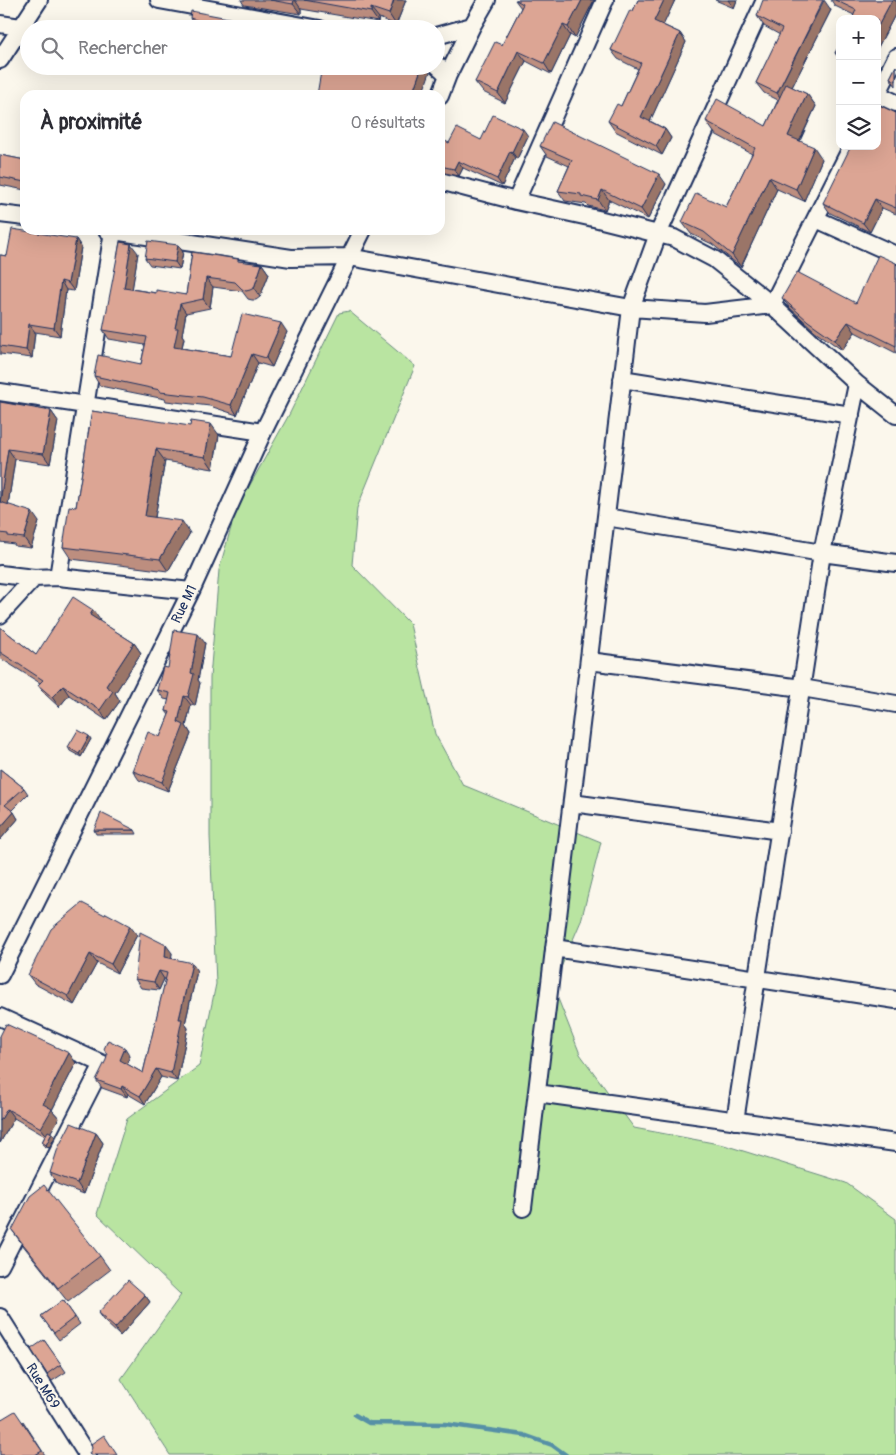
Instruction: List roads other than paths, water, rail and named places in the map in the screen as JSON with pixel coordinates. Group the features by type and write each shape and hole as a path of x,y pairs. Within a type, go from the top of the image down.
{"street":[{"path":"26,20 39,0"},
{"path":"160,0 270,20"},
{"path":"442,90 472,26 487,0"},
{"path":"516,201 605,0"},
{"path":"523,1208 631,308 658,234 765,0"},
{"path":"0,24 20,27"},
{"path":"445,34 472,26"},
{"path":"0,60 20,30"},
{"path":"881,86 896,57"},
{"path":"445,72 448,75"},
{"path":"881,96 896,103"},
{"path":"772,305 850,150"},
{"path":"445,182 674,238 714,259 772,305 857,384 896,415"},
{"path":"0,214 20,216"},
{"path":"816,219 896,255"},
{"path":"58,577 86,405 109,235"},
{"path":"142,235 291,258 349,256 631,308 706,313 772,305"},
{"name":"Rue M1","path":"0,975 191,591 263,432 360,235"},
{"path":"622,379 851,415"},
{"path":"735,1121 822,553 857,384"},
{"path":"0,392 263,432"},
{"path":"606,517 822,553 896,563"},
{"path":"0,574 34,578 58,577 191,591"},
{"path":"0,615 34,578"},
{"path":"589,660 802,688 896,704"},
{"path":"572,803 780,831"},
{"path":"554,948 757,979 895,994"},
{"path":"0,1017 103,1064 0,1266"},
{"path":"537,1093 896,1143"},
{"name":"Rue M69","path":"0,1317 87,1455"}],"waterway":[{"path":"355,1415 369,1423 445,1424 524,1435 552,1445 566,1455"}]}
